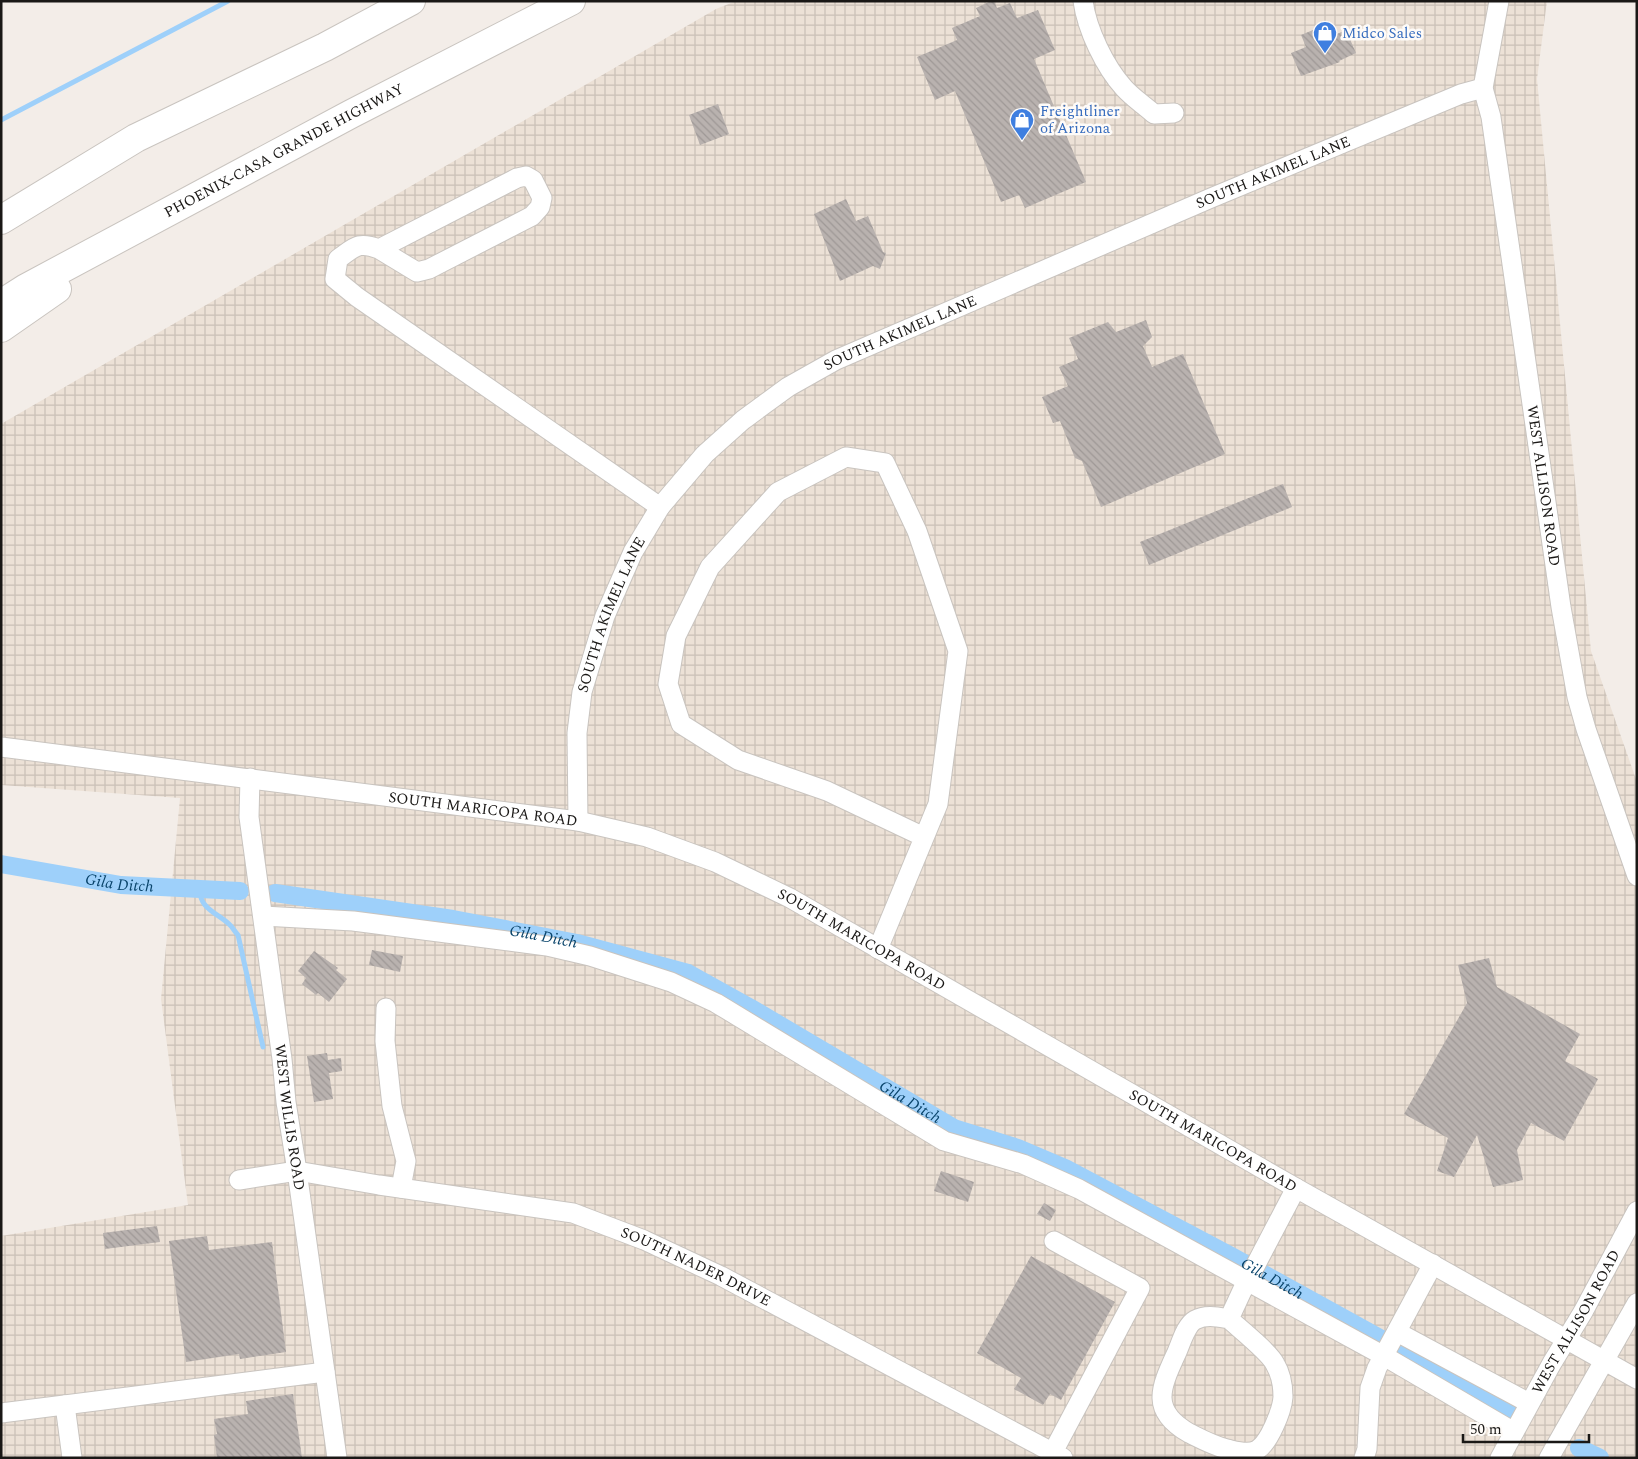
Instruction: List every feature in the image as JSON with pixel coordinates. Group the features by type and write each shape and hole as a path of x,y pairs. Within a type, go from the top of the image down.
{"highway":[{"path":"1,205 325,47 411,1"},
{"name":"PHOENIX-CASA GRANDE HIGHWAY","path":"1,304 26,288 359,110 571,1"},
{"path":"1,220 136,138"},
{"path":"1,328 136,230"}],"street":[{"path":"1083,1 1084,12 1103,60 1125,89 1154,114 1174,113"},
{"path":"1483,88 1499,1"},
{"name":"SOUTH AKIMEL LANE","path":"578,822 577,733 582,692 605,616 633,552 660,506 705,454 743,420 788,387 836,360 1211,198 1452,97 1483,88"},
{"name":"WEST ALLISON ROAD","path":"1483,88 1491,117 1561,607 1578,697 1586,729 1637,876"},
{"path":"379,250 517,178 526,176 533,180 542,198 540,207 532,216 429,269 417,272 367,244 355,246 338,259 335,279 358,297 660,506"},
{"path":"878,949 938,804 958,651 917,531 885,464 846,457 778,492 710,567 676,636 668,684 681,724 738,760 827,791 924,837"},
{"name":"SOUTH MARICOPA ROAD","path":"1,747 578,822 647,837 715,862 790,898 1296,1188 1637,1379"},
{"name":"WEST WILLIS ROAD","path":"250,778 249,816 282,1059 286,1102 337,1458"},
{"path":"263,916 353,921 547,946 590,956 671,982 716,1003 944,1141 1022,1164 1079,1189 1384,1356 1514,1432"},
{"path":"386,1008 385,1041 392,1106 406,1161 401,1188"},
{"name":"SOUTH NADER DRIVE","path":"239,1180 297,1171 574,1213 644,1240 721,1276 1058,1455"},
{"path":"1229,1319 1259,1257 1296,1188"},
{"name":"WEST ALLISON ROAD","path":"1500,1458 1637,1210"},
{"path":"1054,1241 1140,1288 1058,1455"},
{"path":"1364,1458 1367,1449 1370,1388 1377,1368 1433,1264"},
{"path":"1549,1458 1637,1303"},
{"path":"1203,1317 1229,1319 1274,1361 1281,1375 1283,1398 1275,1426 1264,1444 1256,1451 1229,1450 1198,1438 1174,1424 1165,1412 1162,1398 1165,1379 1193,1320 1203,1317"},
{"path":"1397,1332 1529,1403"},
{"path":"1,1413 325,1372"},
{"path":"65,1405 72,1458"}],"shaded area":[{"path":"736,1 1547,1 1537,79 1591,651 1637,782 1637,1458 1,1458 1,1236 188,1205 161,999 180,798 1,785 1,424 716,9"}],"building":[{"name":"Freightliner of Arizona","path":"994,1 997,8 1010,3 1017,18 1038,10 1055,50 1034,59 1086,182 1025,208 1019,195 1001,202 955,91 935,100 917,57 957,40 952,28 980,16 976,8"},
{"path":"1325,25 1330,37 1346,30 1356,53 1340,62 1301,76 1291,53 1306,47 1301,35"},
{"path":"718,104 729,134 700,145 689,115"},
{"path":"846,199 856,221 868,216 883,252 886,253 880,269 873,266 840,281 814,214"},
{"path":"1146,320 1152,337 1143,346 1152,367 1183,354 1225,454 1101,507 1082,461 1075,458 1060,421 1053,423 1042,397 1068,386 1059,367 1078,359 1069,338 1108,322 1116,332"},
{"path":"1283,484 1292,507 1149,565 1140,542"},
{"path":"372,950 403,956 400,972 369,965"},
{"path":"314,951 338,968 336,970 347,979 329,1002 302,984 306,978 298,971"},
{"path":"1489,958 1497,987 1580,1034 1565,1061 1598,1079 1564,1141 1531,1123 1517,1150 1523,1180 1493,1187 1477,1135 1454,1177 1437,1171 1448,1138 1404,1114 1467,1003 1458,965"},
{"path":"327,1053 328,1060 341,1058 342,1071 329,1073 333,1099 314,1102 307,1056"},
{"path":"941,1171 974,1182 968,1202 934,1191"},
{"path":"1044,1203 1056,1210 1050,1221 1037,1214"},
{"path":"157,1226 160,1242 105,1249 103,1233"},
{"path":"207,1236 209,1250 272,1242 286,1352 240,1359 239,1354 186,1362 169,1241"},
{"path":"1031,1256 1115,1302 1061,1400 1050,1394 1043,1405 1014,1389 1021,1378 977,1353"},
{"path":"293,1394 302,1458 217,1458 214,1435 217,1434 214,1419 248,1414 246,1401"}],"waterway":[{"path":"1,120 228,1"},
{"name":"Gila Ditch","path":"1,864 121,885 240,891"},
{"path":"200,889 206,906 230,925 238,935 263,1047"},
{"name":"Gila Ditch","path":"275,893 453,919 577,943 688,973 954,1128 1018,1148 1065,1168 1233,1257 1510,1410"},
{"name":"Gila Ditch","path":"1579,1448 1600,1458"}],"place":[{"name":"Midco Sales","path":"1325,54"},
{"name":"Freightliner of Arizona","path":"1022,141"}]}
